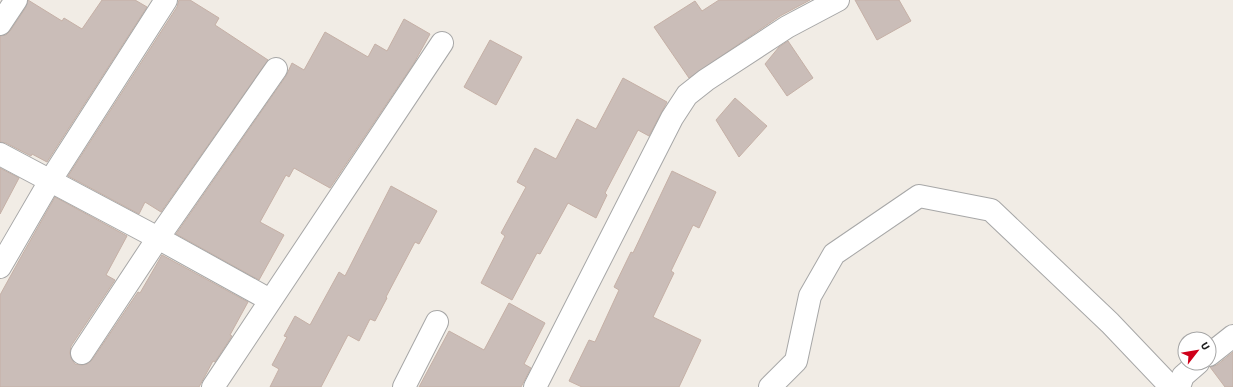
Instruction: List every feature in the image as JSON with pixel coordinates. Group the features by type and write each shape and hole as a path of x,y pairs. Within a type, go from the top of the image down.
{"street":[{"path":"0,24 16,0"},
{"path":"0,267 50,181 166,0"},
{"path":"535,387 672,118 687,95 706,80 787,28 838,0"},
{"path":"213,387 442,43"},
{"path":"82,353 158,238 276,68"},
{"path":"0,154 158,238 270,300"},
{"path":"770,387 796,361 810,296 834,254 918,196 991,210 1110,323 1171,387"},
{"path":"404,387 437,322"},
{"path":"1217,349 1233,336"},
{"path":"1179,387 1183,376 1189,371"}],"building":[{"path":"28,0 62,21 64,18 82,29 102,0 135,0 147,7 47,162 32,154 31,156 6,143 0,142 0,36 6,35 10,31 26,7"},
{"path":"179,0 190,0 219,18 215,25 268,60 161,212 145,202 139,214 68,176 177,7"},
{"path":"719,0 810,0 780,16 689,78 654,27 695,1 702,11"},
{"path":"855,0 899,0 911,21 877,40"},
{"path":"404,19 430,34 414,63 330,188 294,168 289,177 286,175 260,222 284,235 259,280 176,234 286,76 292,63 304,70 325,32 368,57 375,44 387,51"},
{"path":"490,40 522,57 496,105 464,87"},
{"path":"788,41 813,78 787,96 765,64 779,47"},
{"path":"623,78 667,102 649,136 638,130 605,193 607,195 596,218 568,203 540,254 537,253 512,300 481,283 505,236 501,233 526,187 517,182 535,148 556,159 577,119 596,129"},
{"path":"735,98 767,126 739,157 716,120"},
{"path":"0,168 19,178 0,214"},
{"path":"672,171 716,192 699,228 693,225 671,271 674,273 653,317 701,340 679,387 582,387 569,381 589,340 595,342 619,290 614,287 631,252 633,253"},
{"path":"391,186 437,211 419,244 415,242 375,321 370,319 359,341 348,335 321,387 270,387 279,369 272,365 287,337 284,336 295,316 310,325 339,272 345,276"},
{"path":"55,197 127,236 106,275 115,280 71,346 71,358 75,364 87,364 92,360 138,292 140,293 162,255 248,302 230,335 232,336 215,362 213,361 199,387 0,387 0,295"},
{"path":"509,303 545,323 524,364 531,368 521,387 419,387 449,331 484,350"},
{"path":"1233,352 1233,387 1225,387 1213,371 1217,371 1217,365"}]}
